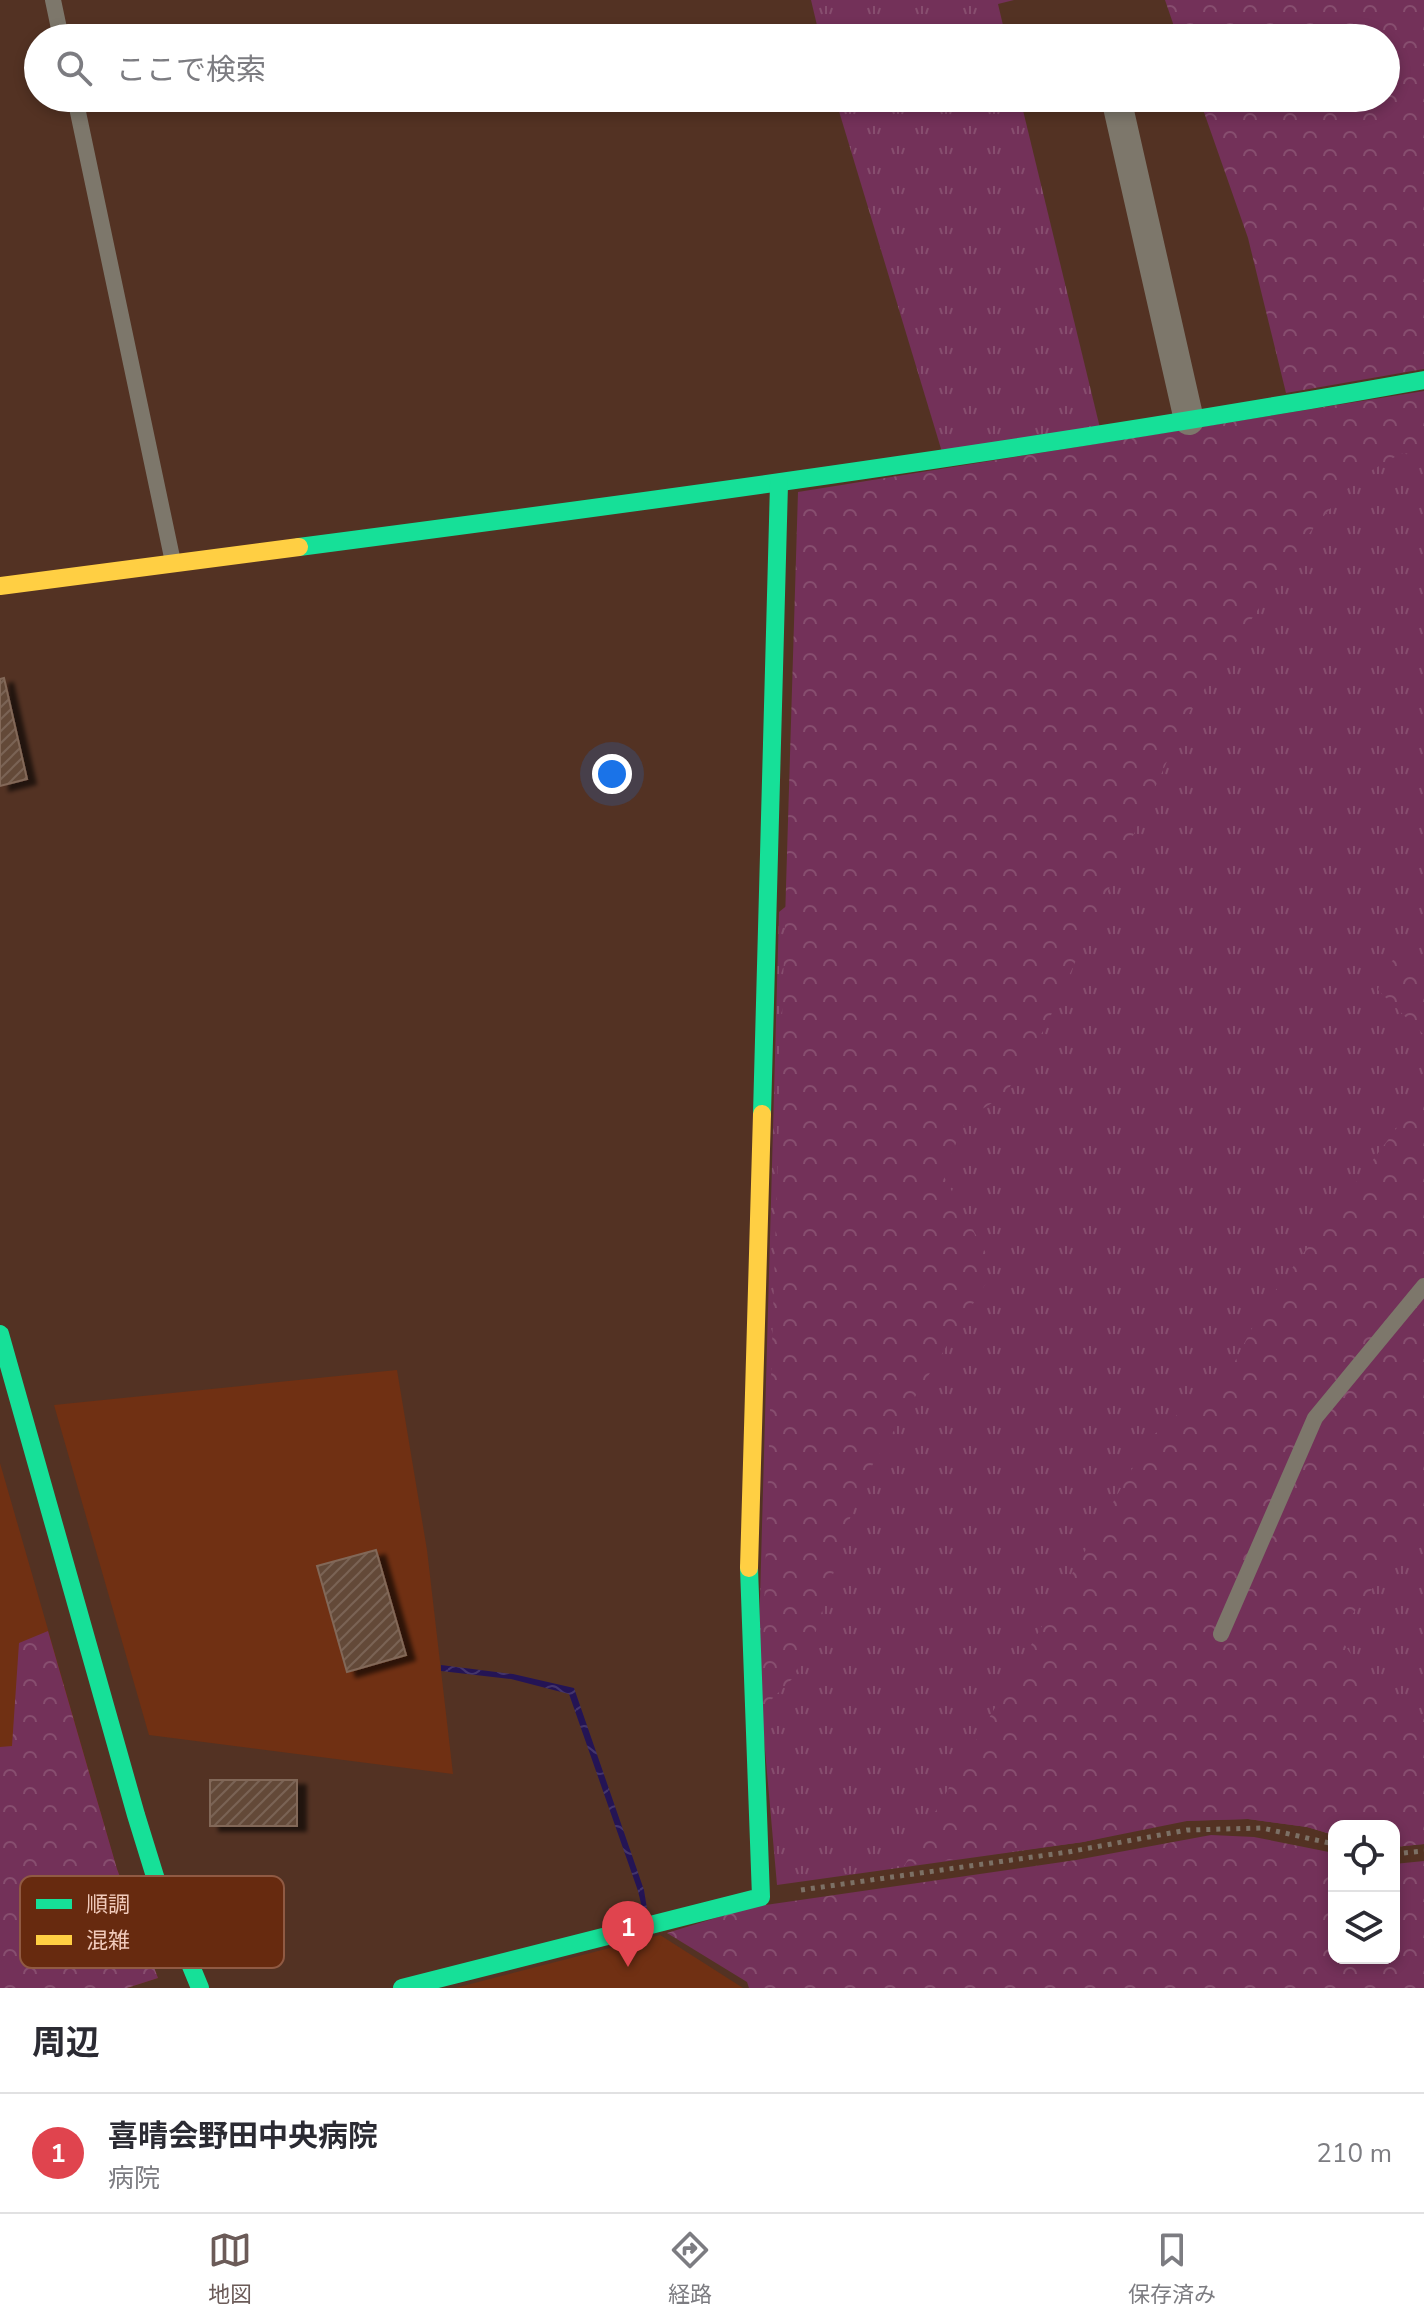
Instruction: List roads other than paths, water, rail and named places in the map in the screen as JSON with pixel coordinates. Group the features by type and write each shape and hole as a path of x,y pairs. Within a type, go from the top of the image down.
{"street":[{"path":"1119,112 1189,420"},
{"path":"0,586 779,484 1424,380"},
{"path":"402,1988 761,1897 748,1589 779,484"},
{"path":"0,1334 155,1876"},
{"path":"192,1968 200,1988"}],"lane":[{"path":"53,0 58,24"},
{"path":"78,112 173,564"},
{"path":"1221,1634 1315,1418 1424,1286"}],"water":[{"path":"441,1665 513,1674 574,1688 644,1890 648,1915 644,1916 569,1694 511,1679 441,1671"}],"place":[{"name":"喜晴会野田中央病院","path":"628,1967"}]}
